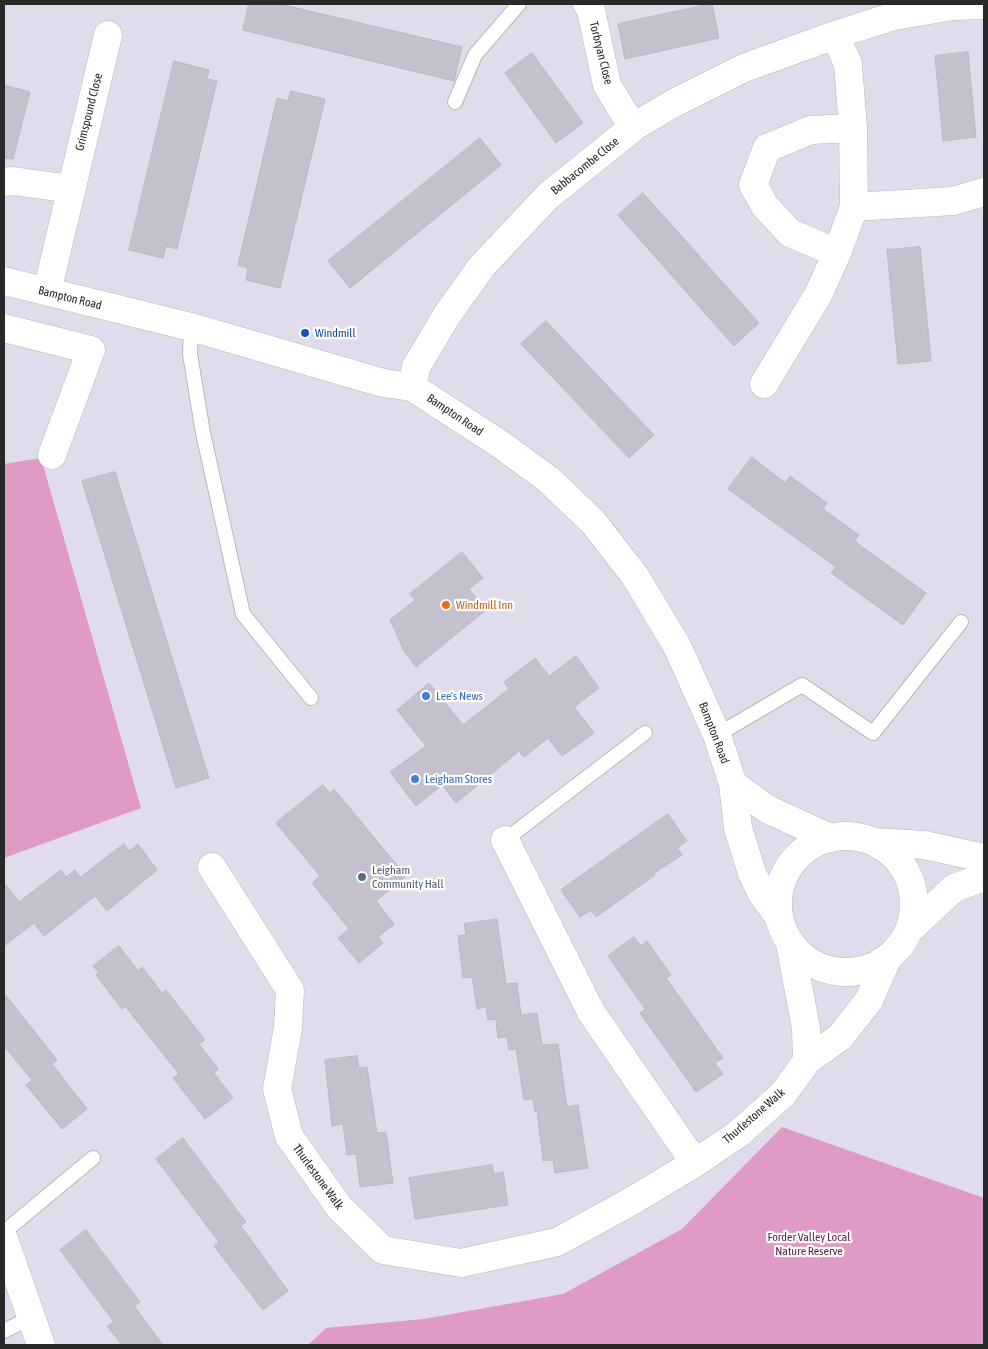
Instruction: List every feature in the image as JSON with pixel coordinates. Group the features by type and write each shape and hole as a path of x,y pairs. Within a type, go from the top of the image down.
{"street":[{"name":"Torbryan Close","path":"587,4 591,10 607,85 624,113 635,126"},
{"name":"Babbacombe Close","path":"412,386 416,367 447,315 482,266 548,196 635,126 674,103 744,68 835,35 894,16 953,6 984,5"},
{"name":"Grimspound Close","path":"47,292 108,35"},
{"path":"764,384 818,295 837,253 854,207 853,128 848,64 835,35"},
{"path":"837,253 790,233 765,206 753,185 767,148 811,130 853,128"},
{"path":"4,182 13,181 71,189"},
{"path":"854,207 953,201 984,192"},
{"name":"Bampton Road","path":"4,280 191,327 383,383 412,386 500,444 548,480 593,522 635,576 677,646 716,735 733,784 738,828 752,873 762,894 779,917"},
{"path":"4,328 91,350 52,455"},
{"name":"Bampton Road","path":"733,784 768,809 830,838"},
{"name":"Bampton Road","path":"860,837 874,842 892,855 906,872 912,886 914,900 910,930 896,951 887,959 862,971 836,972 822,969 810,963 790,944 783,931 779,917 780,888 785,874 793,861 803,851 816,843 830,838 860,837"},
{"path":"506,840 591,1012 694,1163"},
{"path":"874,842 924,845 984,858"},
{"name":"Thurlestone Walk","path":"212,867 290,990 288,1028 277,1089 289,1136 339,1207 383,1250 461,1263 557,1242 630,1202 738,1134 783,1094 807,1061 840,1037 869,1000 887,959"},
{"path":"910,930 954,888 984,877"},
{"path":"790,944 806,1028 807,1061"},
{"path":"4,1239 41,1345"}],"lane":[{"path":"455,102 475,56 519,4"},
{"path":"191,327 190,354 202,433 243,614 311,698"},
{"path":"716,735 802,685 873,733 961,622"},
{"path":"506,840 645,733"},
{"path":"4,1232 93,1158"},
{"path":"4,1331 30,1318"}],"green space":[{"path":"41,458 141,808 4,858 4,464"},
{"name":"Forder Valley Local Nature Reserve","path":"782,1127 984,1198 984,1345 308,1345 326,1328 424,1319 563,1294 682,1229"}],"building":[{"path":"249,4 280,4 462,47 454,81 243,30"},
{"path":"712,4 719,38 625,59 618,24"},
{"path":"968,52 976,137 943,141 935,56"},
{"path":"532,53 583,123 556,143 505,73"},
{"path":"174,61 209,70 207,79 217,81 177,249 166,246 163,258 129,250"},
{"path":"4,85 30,92 13,159 4,158"},
{"path":"291,91 325,99 280,288 246,280 248,268 238,265 277,98 288,101"},
{"path":"480,138 501,165 350,288 328,261"},
{"path":"643,193 759,323 734,346 618,215"},
{"path":"920,247 931,361 898,364 887,250"},
{"path":"546,321 654,435 629,458 521,344"},
{"path":"752,457 785,483 790,476 827,503 823,509 859,535 854,541 926,593 903,625 831,573 836,567 728,489"},
{"path":"115,472 209,778 176,788 82,481"},
{"name":"Windmill Inn","path":"462,552 483,578 469,589 486,610 416,667 404,651 390,620 415,600 410,594"},
{"path":"576,656 599,688 574,707 594,733 562,756 548,738 524,757 519,751 456,803 442,785 416,806 390,772 426,746 397,710 429,683 463,725 509,689 504,682 535,658 549,676"},
{"name":"Leigham Community Hall","path":"323,785 330,793 334,789 406,876 376,901 394,924 378,937 383,943 359,963 338,938 349,929 312,883 320,876 276,823"},
{"path":"668,814 687,841 677,848 682,855 654,873 655,875 596,917 591,910 580,917 561,890"},
{"path":"124,844 129,851 138,844 157,870 107,911 95,896 44,936 34,923 4,946 4,883 19,902 61,870 66,877 75,870 80,877"},
{"path":"497,919 506,984 517,983 521,1015 537,1013 542,1045 558,1044 567,1107 578,1105 588,1168 555,1173 553,1160 543,1161 537,1111 535,1112 533,1099 524,1100 516,1049 509,1050 507,1037 498,1038 496,1019 488,1020 486,1007 477,1009 472,977 463,978 458,936 466,935 464,924"},
{"path":"634,937 641,946 647,941 671,975 666,978 723,1058 715,1063 723,1074 696,1092 640,1013 645,1009 608,956"},
{"path":"119,946 138,971 142,967 162,993 166,990 205,1040 199,1044 218,1069 214,1073 233,1098 205,1119 173,1078 179,1074 125,1006 122,1009 96,975 99,973 93,966"},
{"path":"4,993 57,1060 52,1064 87,1109 62,1129 26,1085 32,1080 4,1046"},
{"path":"357,1056 359,1068 367,1067 377,1133 386,1132 393,1183 360,1187 356,1154 347,1155 343,1124 332,1126 325,1060"},
{"path":"183,1138 246,1222 241,1226 288,1291 263,1310 214,1246 219,1242 156,1159"},
{"path":"492,1165 494,1174 503,1172 508,1205 415,1219 409,1178"},
{"path":"86,1230 140,1302 134,1306 163,1345 122,1345 107,1326 114,1322 60,1250"}],"place":[{"name":"Windmill","path":"305,333"},
{"name":"Windmill Inn","path":"446,605"},
{"name":"Lee's News","path":"426,696"},
{"name":"Leigham Stores","path":"415,779"},
{"name":"Leigham Community Hall","path":"362,877"}]}
